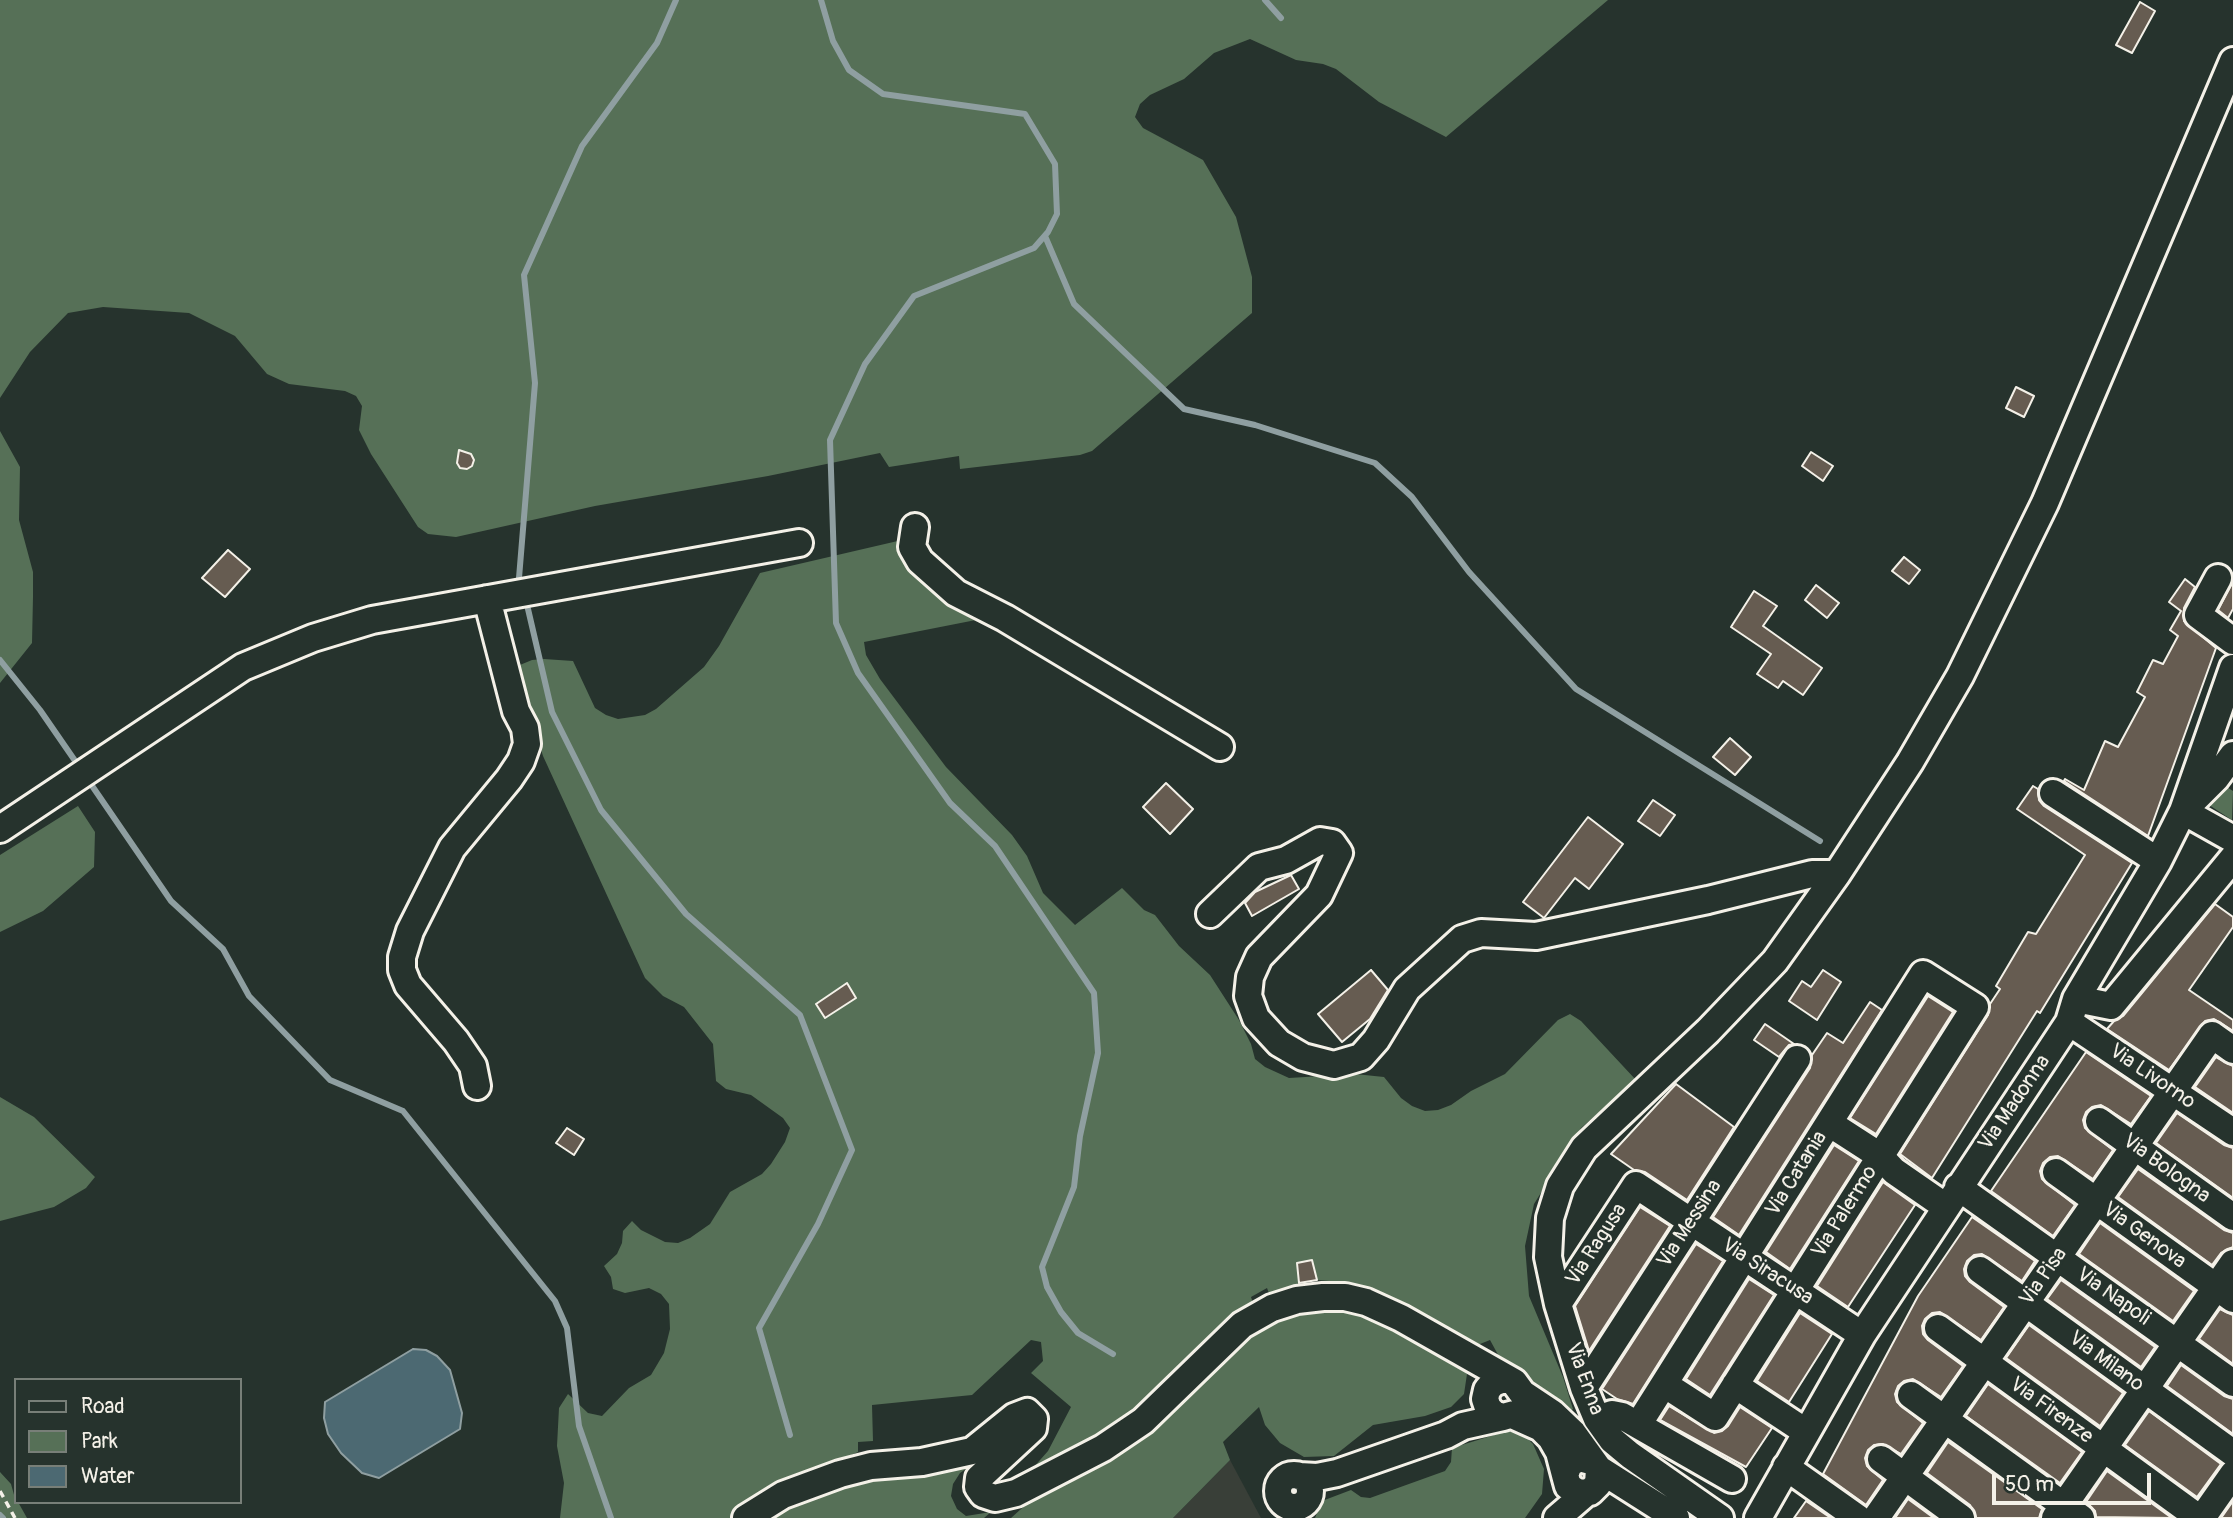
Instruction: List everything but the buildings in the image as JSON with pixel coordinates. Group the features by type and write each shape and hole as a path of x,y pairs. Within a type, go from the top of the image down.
{"street":[{"name":"Via Enna","path":"1720,1518 1630,1455 1612,1440 1597,1419 1584,1388 1558,1304 1548,1257 1550,1218 1560,1186 1584,1148 1708,1031 1775,961 1837,874 1910,762 1960,676 2045,503 2233,61"},
{"path":"915,527 912,547 920,561 956,593 1005,618 1220,747"},
{"path":"0,829 243,667 313,638 372,620 799,543"},
{"path":"2218,578 2198,615 2233,641"},
{"path":"477,1086 473,1066 456,1041 408,985 402,970 402,957 410,931 452,848 509,779 521,761 527,744 525,728 516,711 487,599"},
{"name":"Via Madonna","path":"1758,1518 1863,1335 2073,1010 2158,861 2183,811 2233,668"},
{"path":"2233,755 2216,778 2183,811 2233,839"},
{"path":"2053,793 2158,861"},
{"path":"1210,915 1259,867 1286,860 1320,841 1332,843 1339,853 1319,895 1259,957 1250,978 1248,996 1256,1018 1279,1043 1303,1056 1334,1065 1361,1057 1376,1040 1406,989 1462,939 1481,933 1536,936 1708,900 1812,874 1837,874"},
{"path":"2073,1010 2111,1006 2233,858"},
{"name":"Via Catania","path":"1638,1425 1923,974 1975,1007"},
{"name":"Via Palermo","path":"1664,1384 1715,1417 1975,1007"},
{"name":"Via Livorno","path":"2073,1010 2174,1091 2233,1132"},
{"name":"Via Pisa","path":"1876,1518 2174,1091 2223,1043"},
{"name":"Via Messina","path":"1584,1388 1797,1059"},
{"name":"Via Bologna","path":"2099,1121 2233,1217"},
{"name":"Via Napoli","path":"1829,1123 1880,1156 1894,1171 1952,1197 2057,1258 2233,1383"},
{"name":"Via Genova","path":"2056,1172 2225,1293"},
{"name":"Via Siracusa","path":"1636,1185 1863,1335"},
{"name":"Via Ragusa","path":"1558,1304 1636,1185"},
{"path":"1911,1395 2067,1514 2103,1449 2177,1343 2225,1293 2233,1263"},
{"name":"Via Milano","path":"1980,1270 2233,1453"},
{"path":"746,1518 783,1495 840,1474 871,1466 922,1462 972,1451 1014,1417 1027,1412 1034,1419 1033,1428 979,1478 978,1487 983,1494 995,1498 1016,1493 1103,1448 1143,1421 1242,1325 1272,1308 1297,1300 1323,1297 1345,1297 1366,1302 1401,1318 1464,1354 1503,1399 1552,1413 1573,1433 1584,1479 1646,1510 1676,1518"},
{"name":"Via Firenze","path":"1938,1328 2200,1518"},
{"path":"1735,1385 1806,1432"},
{"path":"1295,1501 1337,1473 1446,1435 1503,1399"},
{"path":"1597,1419 1612,1414 1622,1416 1732,1479"},
{"path":"1881,1459 1961,1518"},
{"path":"1786,1467 1858,1518"},
{"path":"2200,1518 2233,1474"},
{"path":"1554,1518 1584,1479"}],"path":[{"path":"0,1491 15,1518"}],"shaded area":[{"path":"1230,1460 1261,1518 1173,1518"}],"green space":[{"path":"0,0 1608,0 1446,137 1379,102 1336,69 1296,60 1250,39 1214,53 1184,79 1150,95 1140,104 1135,117 1143,128 1203,160 1236,217 1252,277 1252,313 1092,451 1080,455 960,469 959,456 889,467 880,453 768,476 595,506 456,537 428,534 418,527 371,454 359,430 362,406 356,396 345,391 289,384 267,374 235,336 189,313 103,307 68,313 30,352 0,398"},
{"path":"0,431 20,467 19,520 33,572 33,597 32,643 0,683"},
{"path":"902,540 907,563 914,574 981,619 864,642 866,655 880,679 946,767 1012,835 1027,856 1043,893 1075,925 1122,888 1144,910 1155,915 1179,946 1210,975 1239,1020 1255,1059 1265,1067 1289,1078 1355,1074 1384,1077 1401,1098 1412,1106 1425,1111 1438,1110 1505,1074 1558,1020 1570,1014 1581,1021 1636,1080 1581,1128 1534,1204 1525,1246 1529,1296 1563,1377 1573,1409 1567,1414 1508,1373 1490,1340 1470,1348 1353,1283 1317,1280 1312,1261 1299,1283 1270,1296 1267,1288 1251,1297 1254,1306 1115,1430 1025,1477 1048,1451 1071,1407 1031,1373 1043,1361 1041,1342 1031,1340 972,1395 872,1405 873,1441 858,1442 858,1452 771,1490 731,1518 560,1518 564,1483 557,1446 559,1408 568,1394 588,1413 602,1416 629,1388 651,1375 664,1353 670,1329 669,1304 661,1294 649,1288 625,1293 613,1289 611,1277 604,1266 617,1254 623,1231 632,1221 641,1230 665,1242 678,1243 690,1238 710,1224 730,1192 762,1174 785,1142 790,1128 783,1118 751,1095 726,1089 716,1081 713,1044 684,1007 663,996 645,978 543,756 515,667 532,660 573,661 595,708 618,719 645,715 656,709 704,667 719,646 760,573"},
{"path":"2222,784 2233,791 2232,820 2209,805"},
{"path":"78,806 95,832 94,867 43,911 0,932 0,855"},
{"path":"0,1097 34,1117 95,1177 86,1188 54,1207 0,1221"},
{"path":"1304,1306 1359,1307 1458,1363 1467,1374 1464,1394 1451,1407 1425,1416 1373,1425 1334,1456 1304,1457 1280,1443 1265,1425 1259,1407 1223,1442 1230,1460 1173,1518 1011,1518 1245,1337"},
{"path":"1507,1431 1520,1433 1533,1444 1544,1469 1542,1494 1525,1518 1315,1518 1322,1501 1351,1490 1361,1497 1370,1498 1445,1471 1451,1462 1452,1448"},
{"path":"976,1462 960,1473 953,1484 951,1496 957,1509 966,1516 991,1512 984,1518 764,1518 806,1497 868,1480"},
{"path":"0,1472 11,1484 14,1504 19,1504 27,1518 0,1518"}],"water":[{"path":"413,1349 426,1350 437,1356 450,1370 462,1413 460,1429 379,1478 362,1473 341,1453 328,1434 324,1418 325,1402"}],"waterway":[{"path":"519,578 535,383 524,275 582,146 657,43 676,0"},
{"path":"821,0 833,41 849,70 883,94 1025,114 1055,164 1057,214 1048,232 1034,248 914,296 865,364 830,440 836,623 858,673 950,803 995,846 1094,993 1098,1053 1080,1136 1074,1187 1042,1267 1047,1287 1061,1312 1078,1333 1113,1354"},
{"path":"1265,0 1281,18"},
{"path":"1045,236 1074,304 1184,409 1255,425 1375,463 1412,497 1469,572 1576,689 1820,841"},
{"path":"528,609 552,712 601,810 686,914 800,1015 852,1150 818,1224 759,1328 790,1435"},
{"path":"0,660 40,710 80,768"},
{"path":"86,777 171,901 223,949 249,996 330,1080 403,1111 555,1301 567,1328 579,1426 611,1518"},
{"path":"0,1515 3,1518"}]}
